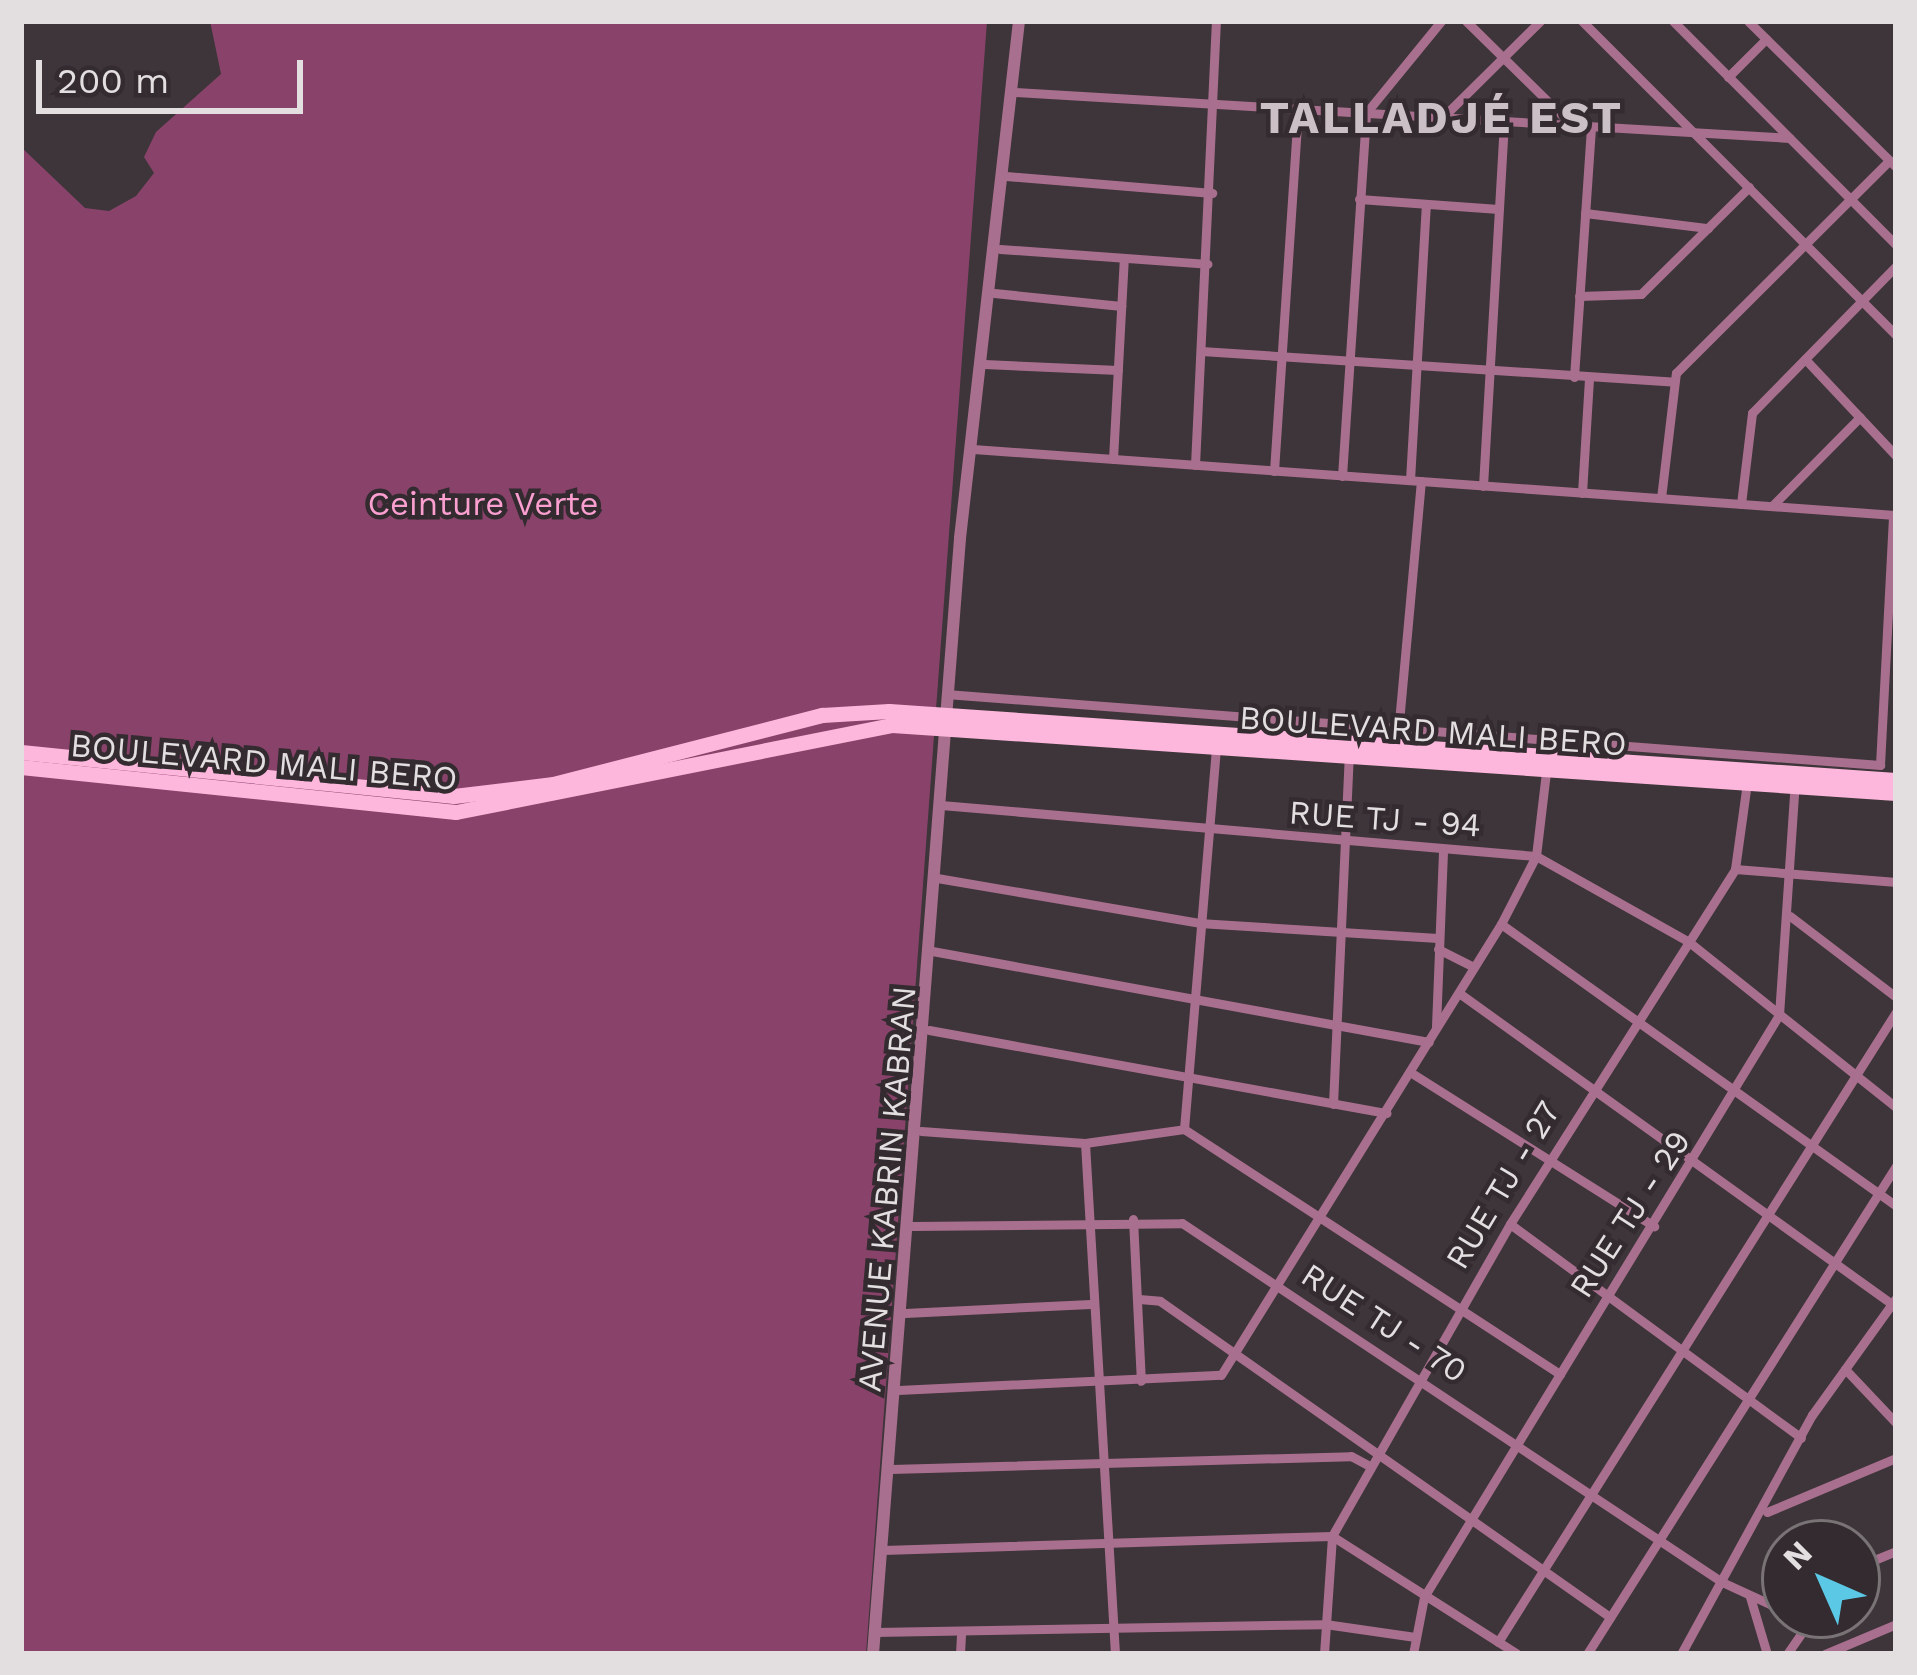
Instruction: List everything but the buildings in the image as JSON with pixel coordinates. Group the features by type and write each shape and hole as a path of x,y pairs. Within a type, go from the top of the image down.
{"main road":[{"name":"BOULEVARD MALI BERO","path":"21,752 454,796 553,784 822,715 925,720"},
{"name":"BOULEVARD MALI BERO","path":"968,721 999,717 1348,748 1546,772 1747,782 1896,780"},
{"name":"BOULEVARD MALI BERO","path":"21,767 456,812 845,726 925,720"},
{"path":"925,720 968,721"},
{"name":"BOULEVARD MALI BERO","path":"968,721 1217,744 1348,748 1397,738 1776,764 1795,780 1896,793"}],"street":[{"name":"AVENUE KABRIN KABRAN","path":"873,1654 929,1030 946,694 1000,249 1018,21"},
{"path":"1195,465 1217,104 1216,21"},
{"path":"1342,476 1366,113 1441,21"},
{"path":"1466,21 1572,125"},
{"path":"1442,118 1540,21"},
{"path":"1582,21 1896,334"},
{"path":"1673,21 1896,245"},
{"path":"1660,498 1671,381 1807,243 1893,164 1748,21"},
{"path":"1728,77 1766,39"},
{"path":"1013,92 1790,138"},
{"path":"1274,471 1298,109"},
{"path":"1483,486 1504,122"},
{"path":"1574,377 1591,127"},
{"path":"1006,176 1212,193"},
{"path":"1579,296 1641,294 1749,187"},
{"path":"1359,199 1499,209"},
{"path":"946,694 1397,738 1416,481 1426,204"},
{"path":"1586,213 1708,228"},
{"path":"1000,249 1207,264"},
{"path":"1113,459 1124,258"},
{"path":"1741,504 1752,412 1896,266"},
{"path":"994,293 1121,306"},
{"path":"1202,351 1671,381"},
{"path":"1804,359 1896,456"},
{"path":"984,364 1118,370"},
{"path":"1582,493 1589,378"},
{"path":"1772,506 1860,418"},
{"path":"973,449 1895,515 1890,694 1880,765 1776,764"},
{"path":"999,717 1001,699"},
{"path":"1184,1130 1193,1083 1190,1002 1217,744"},
{"path":"1333,1104 1348,845 1348,748"},
{"path":"898,1390 1217,1376 1238,1354 1282,1288 1501,924 1536,856 1546,772"},
{"name":"RUE TJ - 29","path":"1413,1654 1424,1597 1608,1296 1740,1092 1779,1015 1790,916 1795,780"},
{"name":"RUE TJ - 27","path":"1332,1536 1371,1460 1551,1156 1735,869 1747,782"},
{"name":"RUE TJ - 94","path":"941,805 1207,835 1536,856 1689,942 1896,1107"},
{"path":"1436,1031 1443,850"},
{"path":"1735,869 1896,882"},
{"path":"937,878 1198,923 1438,944 1474,967"},
{"path":"1790,916 1896,997"},
{"path":"1501,924 1639,1017 1896,1206"},
{"path":"932,951 1190,1002 1429,1042"},
{"path":"1459,993 1894,1303 1801,1438 1767,1512 1682,1654"},
{"path":"1498,1642 1593,1494 1678,1344 1896,1012"},
{"path":"929,1030 1193,1083 1387,1113"},
{"path":"1410,1072 1551,1156 1654,1226"},
{"path":"921,1131 1085,1144 1184,1130 1560,1373"},
{"path":"1085,1144 1093,1383 1115,1654"},
{"path":"1587,1654 1896,1166"},
{"name":"RUE TJ - 70","path":"912,1226 1089,1218 1182,1223 1722,1582 1761,1601"},
{"path":"1132,1219 1141,1382"},
{"path":"1510,1224 1801,1438"},
{"path":"1139,1298 1238,1354 1371,1460 1469,1520 1610,1617"},
{"path":"904,1312 1091,1304"},
{"path":"1845,1369 1896,1423"},
{"path":"891,1469 1351,1456 1371,1460"},
{"path":"1767,1512 1896,1458"},
{"path":"1324,1654 1332,1536"},
{"path":"884,1550 1332,1536 1517,1654"},
{"path":"1750,1597 1766,1654"},
{"path":"875,1632 1325,1624 1415,1636"},
{"path":"1825,1654 1896,1624"},
{"path":"960,1654 961,1632"}],"green space":[{"name":"Ceinture Verte","path":"210,21 987,21 866,1654 21,1654 21,147 85,208 109,211 136,196 154,173 144,157 156,132 221,74"}],"district":[{"name":"TALLADJÉ EST","path":"1442,118"}]}
